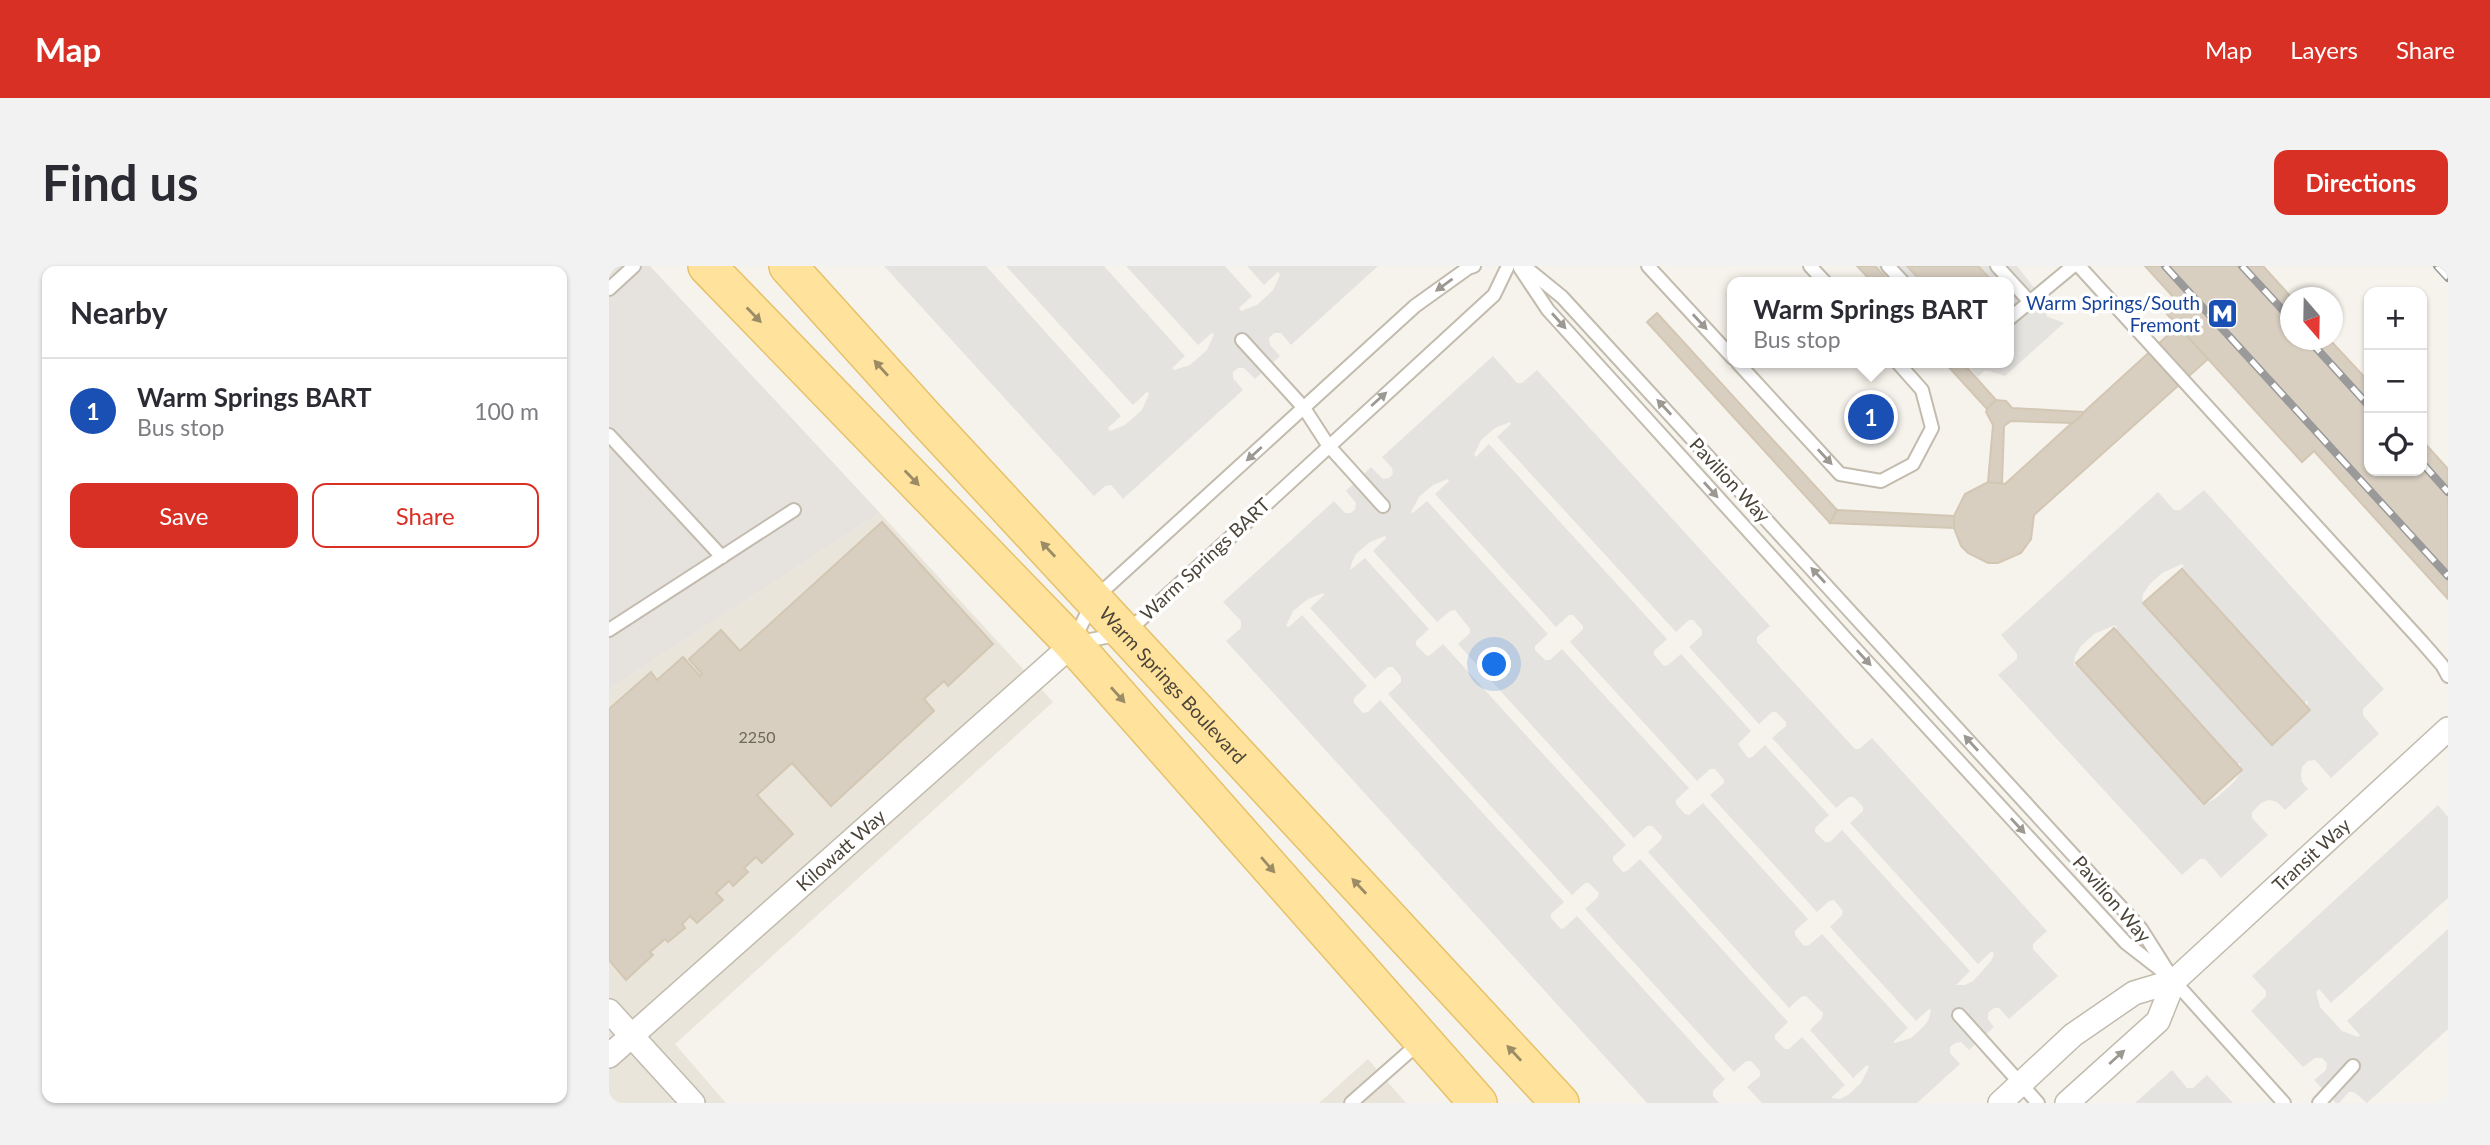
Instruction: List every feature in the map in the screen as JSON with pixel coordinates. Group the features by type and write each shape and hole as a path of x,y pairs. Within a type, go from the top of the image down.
{"main road":[{"path":"707,266 1073,644 1478,1103"},
{"name":"Warm Springs Boulevard","path":"788,266 1560,1103"}],"street":[{"name":"Kilowatt Way","path":"609,1056 1073,644"},
{"name":"Transit Way","path":"2067,1103 2158,1021 2174,981 2448,729"},
{"name":"Transit Way","path":"2000,1103 2073,1035 2134,993 2174,981"},
{"path":"609,1011 693,1103"}],"lane":[{"path":"609,289 634,266"},
{"path":"1073,644 1094,599 1415,306 1474,266"},
{"name":"Warm Springs BART","path":"1073,644 1126,633 1494,295 1508,266"},
{"name":"Pavilion Way","path":"1519,266 1548,310 1841,633 2126,943 2174,981"},
{"name":"Pavilion Way","path":"1524,266 1563,297 2141,929 2174,981"},
{"path":"1647,266 1727,352"},
{"path":"2014,315 2073,266"},
{"path":"2079,266 2422,642 2448,676"},
{"path":"2014,285 2030,302"},
{"path":"1242,340 1304,408 1328,445 1383,506"},
{"path":"1743,368 1840,474 1881,481 1913,464 1932,428 1922,390 1902,368"},
{"path":"609,435 722,557"},
{"path":"609,630 794,510"},
{"path":"2174,981 2284,1103"},
{"path":"1959,1015 2038,1103"},
{"path":"1351,1103 1422,1040"},
{"path":"2319,1103 2353,1066"}],"shaded area":[{"path":"609,266 650,266 880,513 609,689"},
{"path":"884,266 986,266 1121,416 1108,428 1110,431 1125,425 1142,410 1149,394 1147,392 1133,405 1006,266 1104,266 1185,356 1172,368 1174,370 1190,365 1207,350 1214,334 1198,345 1126,266 1225,266 1252,296 1239,308 1241,311 1257,305 1273,290 1280,275 1278,272 1264,285 1247,266 1378,266 1291,345 1281,333 1274,333 1269,338 1270,345 1280,356 1255,379 1244,368 1233,372 1233,378 1243,390 1123,499 1111,485 1105,486 1094,496"},
{"path":"1877,266 2017,266 2050,308 2046,316 2064,323 2014,368 2014,277 1887,277"},
{"path":"1493,356 1517,383 1522,383 1537,370 1770,626 1757,637 1757,642 1855,749 1859,749 1872,738 2047,931 2033,944 2033,949 2058,976 2009,1019 1999,1008 1994,1008 1988,1013 1988,1019 1994,1027 1969,1050 1961,1042 1950,1047 1950,1053 1960,1064 1917,1103 1762,1103 1747,1087 1760,1076 1760,1071 1751,1061 1746,1061 1734,1072 1585,909 1599,893 1589,883 1585,883 1572,895 1388,694 1401,682 1401,677 1393,667 1388,667 1375,679 1310,608 1323,593 1308,599 1293,611 1286,626 1289,627 1302,615 1367,686 1354,698 1354,703 1363,713 1368,712 1380,700 1564,902 1551,914 1551,918 1561,929 1577,916 1725,1079 1713,1091 1713,1096 1719,1103 1647,1103 1226,641 1241,628 1241,621 1223,602 1334,501 1345,513 1351,513 1356,503 1346,491 1371,467 1383,479 1393,474 1392,468 1382,457","holes":["1510,422 1497,437 1676,632 1689,620 1693,620 1702,630 1702,635 1689,647 1759,724 1772,712 1776,712 1786,722 1786,726 1772,738 1836,808 1849,797 1854,797 1863,807 1863,811 1850,823 1978,964 1992,951 1994,954 1991,961 1973,981 1956,985 1970,971 1842,830 1830,842 1825,842 1815,832 1815,828 1829,815 1765,745 1748,758 1738,744 1751,731 1681,654 1664,666 1654,655 1654,651 1667,639 1489,444 1476,457 1474,455 1481,440 1495,428","1448,479 1435,494 1556,627 1569,615 1573,615 1583,626 1570,642 1697,781 1710,769 1715,769 1724,783 1710,795 1817,912 1834,900 1843,911 1830,927 1916,1021 1931,1010 1929,1019 1911,1038 1893,1042 1908,1028 1822,934 1804,946 1795,931 1808,919 1703,803 1689,815 1676,804 1676,800 1689,788 1562,649 1550,660 1545,660 1535,650 1535,646 1548,634 1427,501 1411,512 1419,497 1433,485","1385,536 1373,551 1437,622 1455,610 1470,629 1470,633 1458,644 1634,838 1647,826 1652,826 1662,836 1648,852 1789,1008 1806,996 1823,1013 1822,1018 1810,1030 1853,1078 1867,1065 1869,1067 1861,1083 1848,1095 1840,1099 1831,1098 1845,1085 1802,1037 1789,1049 1785,1049 1775,1039 1775,1035 1788,1022 1640,859 1623,872 1613,861 1613,857 1626,845 1443,644 1427,656 1416,645 1416,641 1429,629 1365,558 1350,570 1356,554 1370,542"]},
{"path":"1970,368 2014,368 2005,376 1984,371 1978,377"},
{"path":"2204,490 2384,689 2363,709 2363,715 2379,734 2331,778 2315,760 2308,761 2302,767 2301,775 2302,782 2308,789 2285,810 2277,802 2269,800 2261,803 2252,812 2252,818 2268,835 2221,878 2205,859 2200,859 2182,875 1998,675 2017,659 2017,654 2001,635 2158,492 2174,510 2180,510","holes":["2182,564 2184,566 2142,604 2143,594 2162,573","2115,625 2117,627 2074,666 2075,656 2081,646 2094,634","2308,700 2307,710 2302,718 2284,735 2266,740","2240,763 2240,773 2235,781 2216,798 2209,802 2199,802"]},
{"path":"880,513 1053,702 675,1044 726,1103 609,1103 609,689"},
{"path":"2438,805 2448,817 2448,898 2331,1003 2319,989 2316,992 2320,1007 2342,1031 2358,1037 2360,1035 2347,1021 2448,929 2448,1029 2367,1103 2354,1092 2349,1092 2336,1103 2314,1080 2326,1070 2327,1063 2322,1058 2315,1058 2303,1067 2251,1011 2266,996 2266,991 2252,976"},
{"path":"1368,1059 1406,1103 1319,1103"},
{"path":"2172,1070 2187,1088 2193,1088 2207,1075 2233,1103 2135,1103"}],"building":[{"path":"1857,266 1875,266 1885,277 1867,277"},
{"path":"1907,266 1978,266 1988,277 1917,277"},
{"path":"2145,266 2263,266 2282,287 2280,350 2339,350 2364,377 2364,476 2427,476 2427,446 2448,469 2448,599 2314,451 2302,462 2164,311 2176,300"},
{"path":"1657,313 1837,510 1830,523 1647,322"},
{"path":"2178,326 2208,359 2034,515 2031,539 2021,553 1998,563 1988,563 1968,553 1961,546 1954,528 1954,516 1965,494 1988,482 2005,484"},
{"path":"1950,368 1967,368 1996,400 1987,409"},
{"path":"1996,400 2006,401 2012,408 2085,412 2073,423 2011,421 2004,426 2002,483 1988,482 1993,425 1986,412"},
{"path":"1837,510 1954,516 1954,528 1830,523"},
{"path":"882,522 993,644 948,686 944,681 924,699 934,711 831,806 792,763 757,795 793,834 762,863 756,857 744,868 748,872 733,886 729,881 716,893 723,900 697,923 690,916 682,924 685,928 668,942 665,939 650,952 653,955 626,980 609,960 609,709 651,672 657,680 683,657 700,676 702,674 689,659 721,630 740,651"},
{"path":"2182,569 2310,710 2272,745 2143,603"},
{"path":"2114,628 2242,770 2204,804 2076,663"}],"railway":[{"path":"2165,266 2448,576"},
{"path":"2242,266 2280,307"},
{"path":"2437,266 2448,278"},
{"path":"2318,350 2364,400"},
{"path":"2427,469 2448,492"}],"place":[{"name":"Warm Springs/South Fremont","path":"2223,314"},
{"name":"Warm Springs BART","path":"1871,417"}]}
